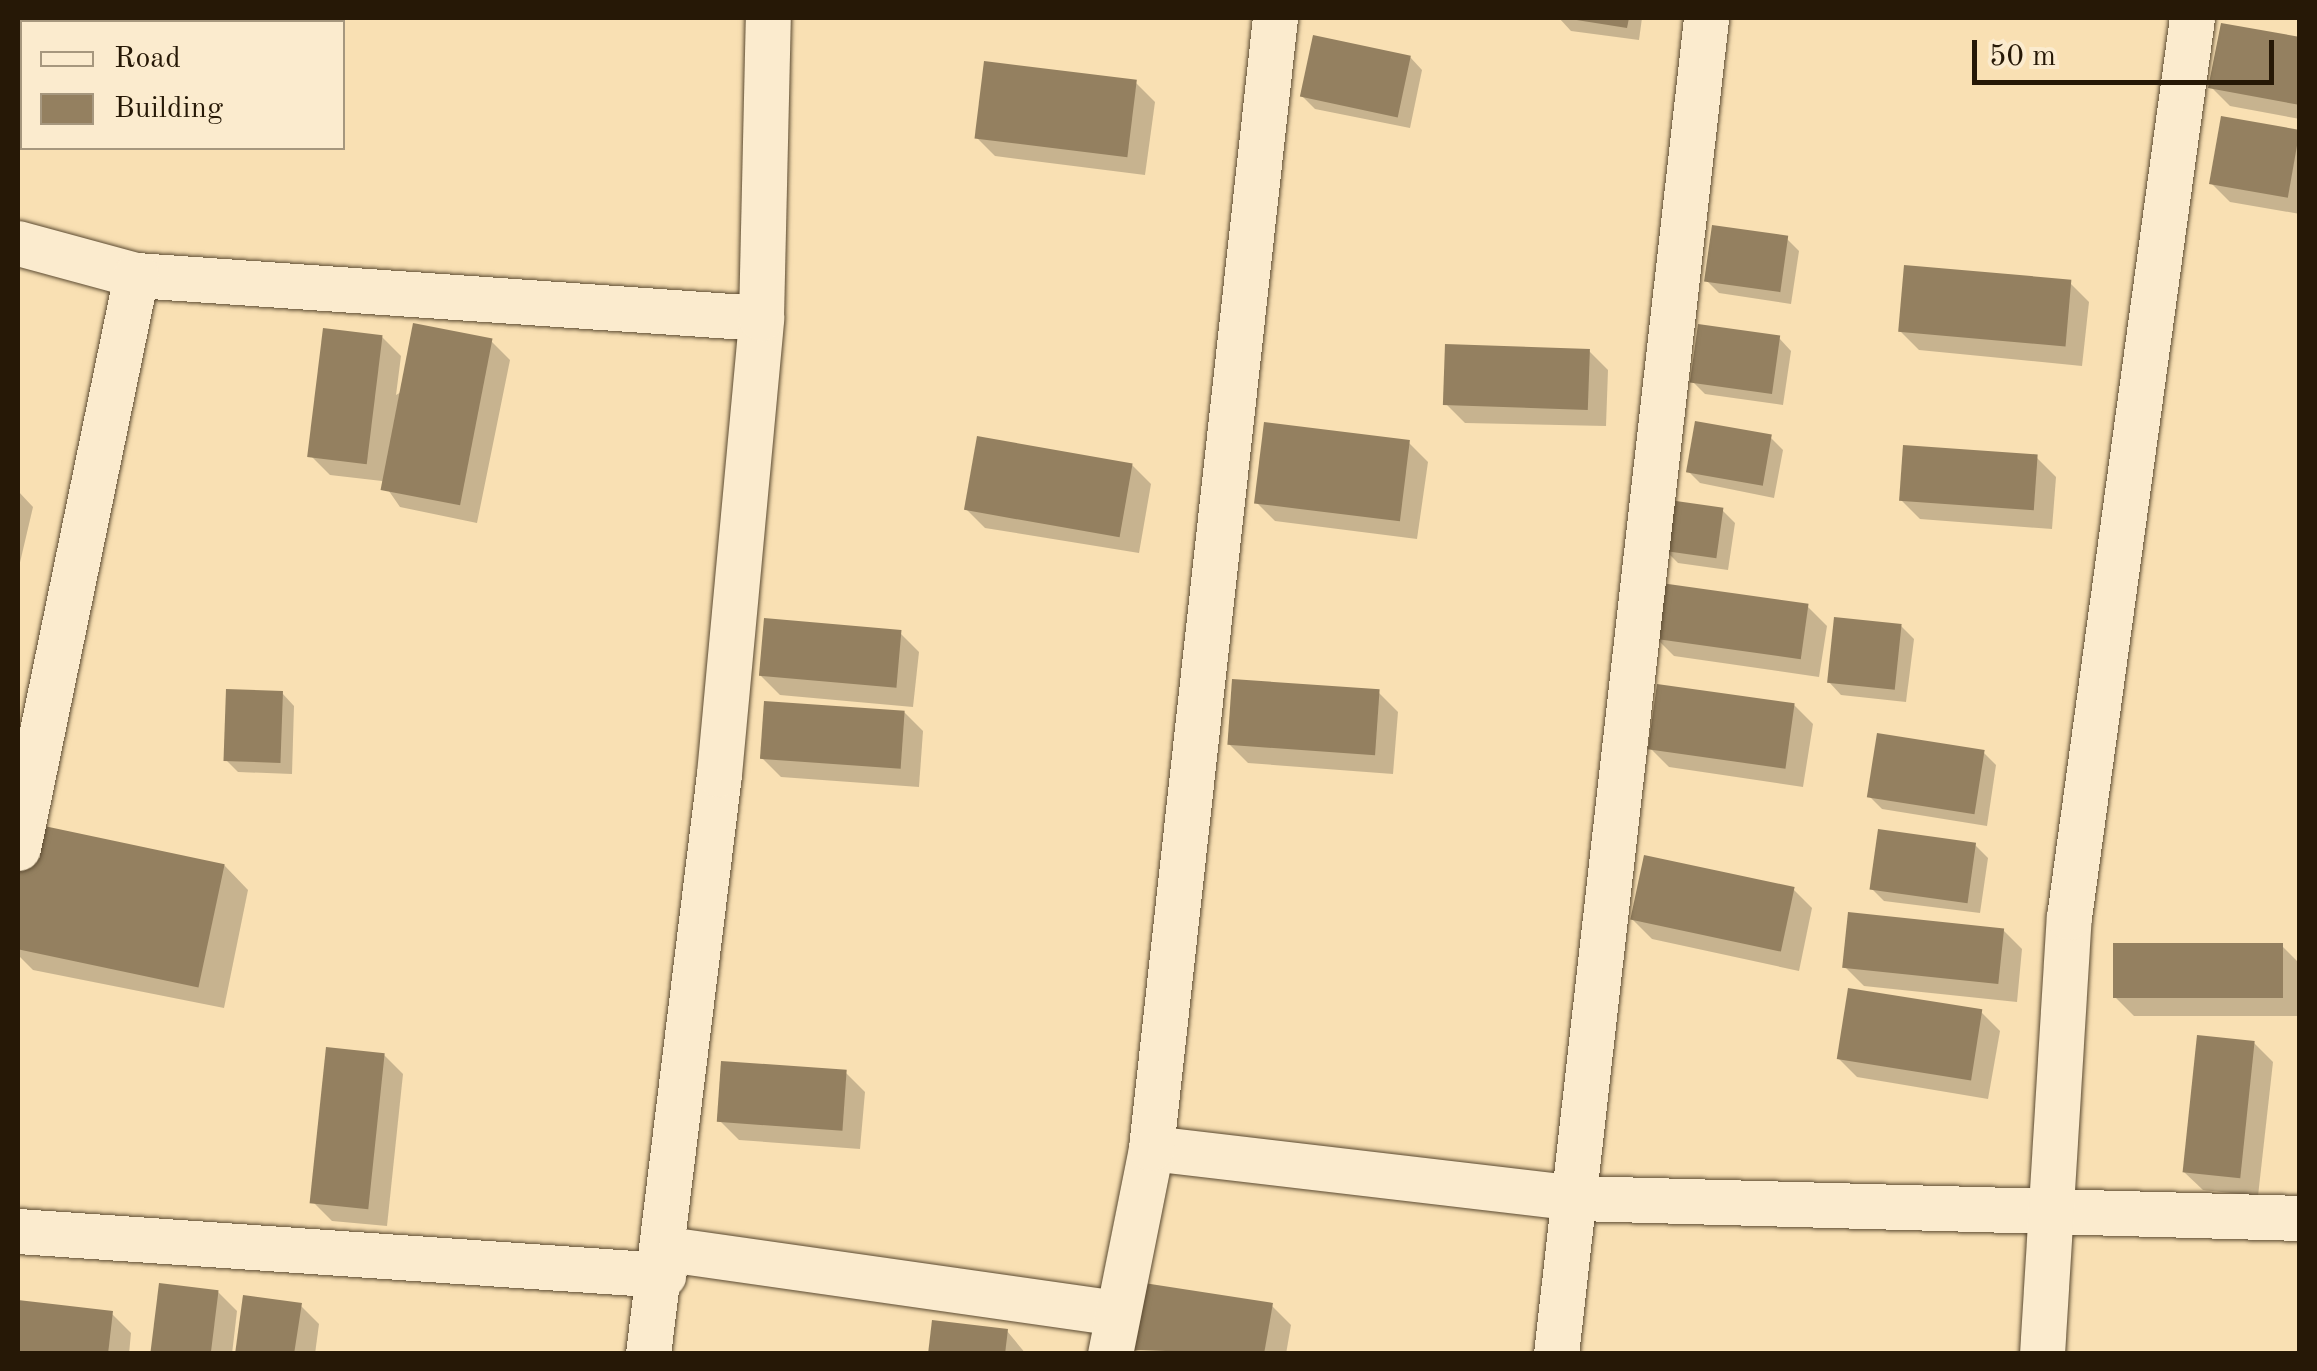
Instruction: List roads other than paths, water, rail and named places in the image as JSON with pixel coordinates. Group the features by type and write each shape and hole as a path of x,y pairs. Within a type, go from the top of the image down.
{"street":[{"path":"648,1354 665,1262 761,318 768,18"},
{"path":"18,1231 665,1262 1114,1333 1151,1148 1275,18"},
{"path":"1556,1354 1577,1198 1706,18"},
{"path":"2042,1354 2056,1212 2069,918 2192,18"},
{"path":"18,242 136,275 761,318"},
{"path":"18,848 136,275"},
{"path":"1151,1148 1577,1198 2300,1218"}]}
